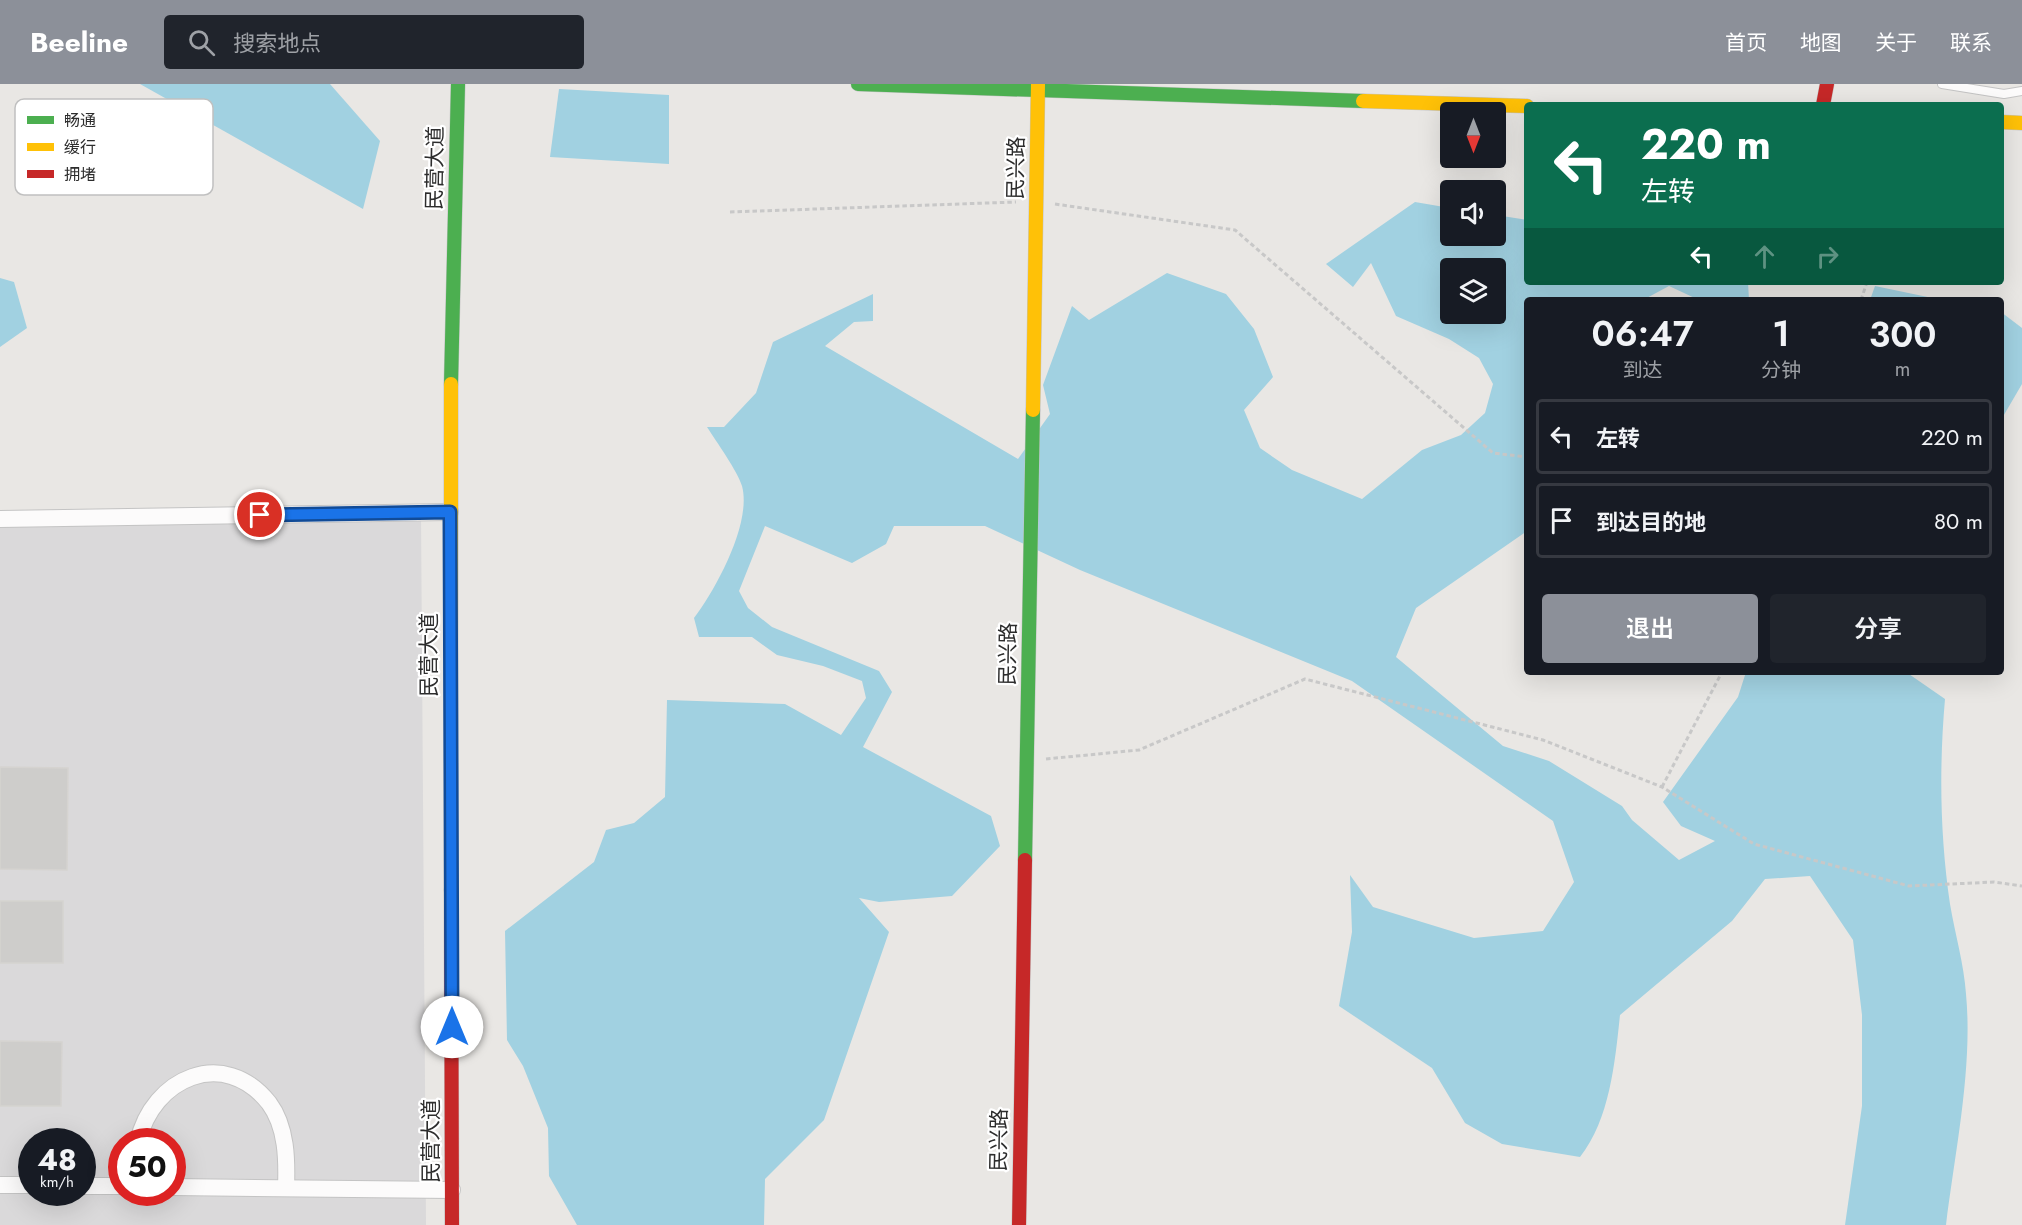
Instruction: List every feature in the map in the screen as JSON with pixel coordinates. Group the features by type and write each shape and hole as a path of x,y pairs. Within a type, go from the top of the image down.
{"main road":[{"name":"民营大道","path":"452,1225 450,512 458,84"},
{"path":"858,84 1038,87 1524,106"},
{"path":"1823,102 1827,84"},
{"name":"民兴路","path":"1018,1225 1038,87"},
{"path":"2004,122 2022,123"}],"street":[{"path":"0,519 450,512"},
{"path":"140,1128 157,1100 177,1083 200,1073 234,1077 255,1088 270,1105 287,1156 286,1188"},
{"path":"0,1185 18,1185"},
{"path":"186,1187 452,1190"}],"lane":[{"path":"1942,84 2004,94 2022,91"}],"path":[{"path":"730,212 1036,201 1235,230 1493,453 1524,457"},
{"path":"1662,787 1720,675"},
{"path":"1027,761 1139,750 1305,679 1543,740 1662,787 1754,844 1909,886 1994,882 2022,886"}],"shaded area":[{"path":"421,513 426,1225 0,1225 0,516"}],"water":[{"path":"140,84 330,84 380,141 363,209 213,125 213,99 167,99"},
{"path":"559,89 669,95 669,164 550,157"},
{"path":"1415,202 1440,206 1440,246 1506,246 1506,217 1524,220 1524,285 1748,285 1749,297 1693,297 1669,286 1649,297 1524,297 1524,533 1416,608 1396,657 1503,746 1549,761 1622,806 1632,820 1679,860 1715,841 1681,826 1663,802 1738,697 1745,675 1910,675 1945,699 1941,776 1942,827 1950,904 1965,983 1968,1022 1965,1080 1946,1225 1845,1225 1862,1106 1862,1015 1853,940 1810,876 1765,879 1732,921 1620,1015 1613,1071 1605,1108 1590,1142 1580,1157 1502,1144 1465,1123 1432,1068 1339,1006 1352,932 1350,875 1373,907 1474,938 1543,931 1574,882 1553,821 1352,681 1080,570 985,526 894,526 886,544 852,563 765,526 739,591 748,608 772,627 879,671 892,692 863,747 991,816 1000,846 952,896 879,902 859,898 889,932 824,1120 765,1179 764,1225 577,1225 549,1176 548,1128 523,1066 507,1040 505,931 594,862 606,830 634,823 665,797 667,700 785,704 841,735 866,698 862,681 823,666 777,655 752,637 699,637 694,618 703,606 730,555 742,518 744,501 740,480 707,427 724,427 756,393 773,342 873,294 873,321 854,322 825,346 1018,459 1050,414 1043,385 1072,306 1089,320 1167,273 1226,294 1254,329 1273,377 1244,410 1260,448 1292,470 1362,499 1422,450 1461,435 1485,413 1493,384 1479,358 1449,339 1396,316 1371,263 1353,287 1326,264"},
{"path":"0,278 14,282 27,328 0,347"},
{"path":"1875,286 1928,297 1871,297"},
{"path":"2004,314 2022,328 2022,384 2004,415"}],"building":[{"path":"0,767 68,768 67,870 0,869"},
{"path":"0,901 63,901 63,963 0,963"},
{"path":"0,1041 62,1042 61,1106 0,1106"}],"traffic: fast":[{"path":"451,384 458,84"},
{"path":"858,84 1363,101"},
{"path":"1025,860 1033,410"}],"traffic: slow":[{"path":"1033,410 1038,84"},
{"path":"1363,101 1524,106"},
{"path":"2004,122 2022,123"},
{"path":"451,384 451,890"}],"traffic: jam":[{"path":"1824,102 1827,84"},
{"path":"1019,1225 1025,860"},
{"path":"451,890 452,1225"}],"route":[{"path":"260,515 450,512 452,1027"}]}
